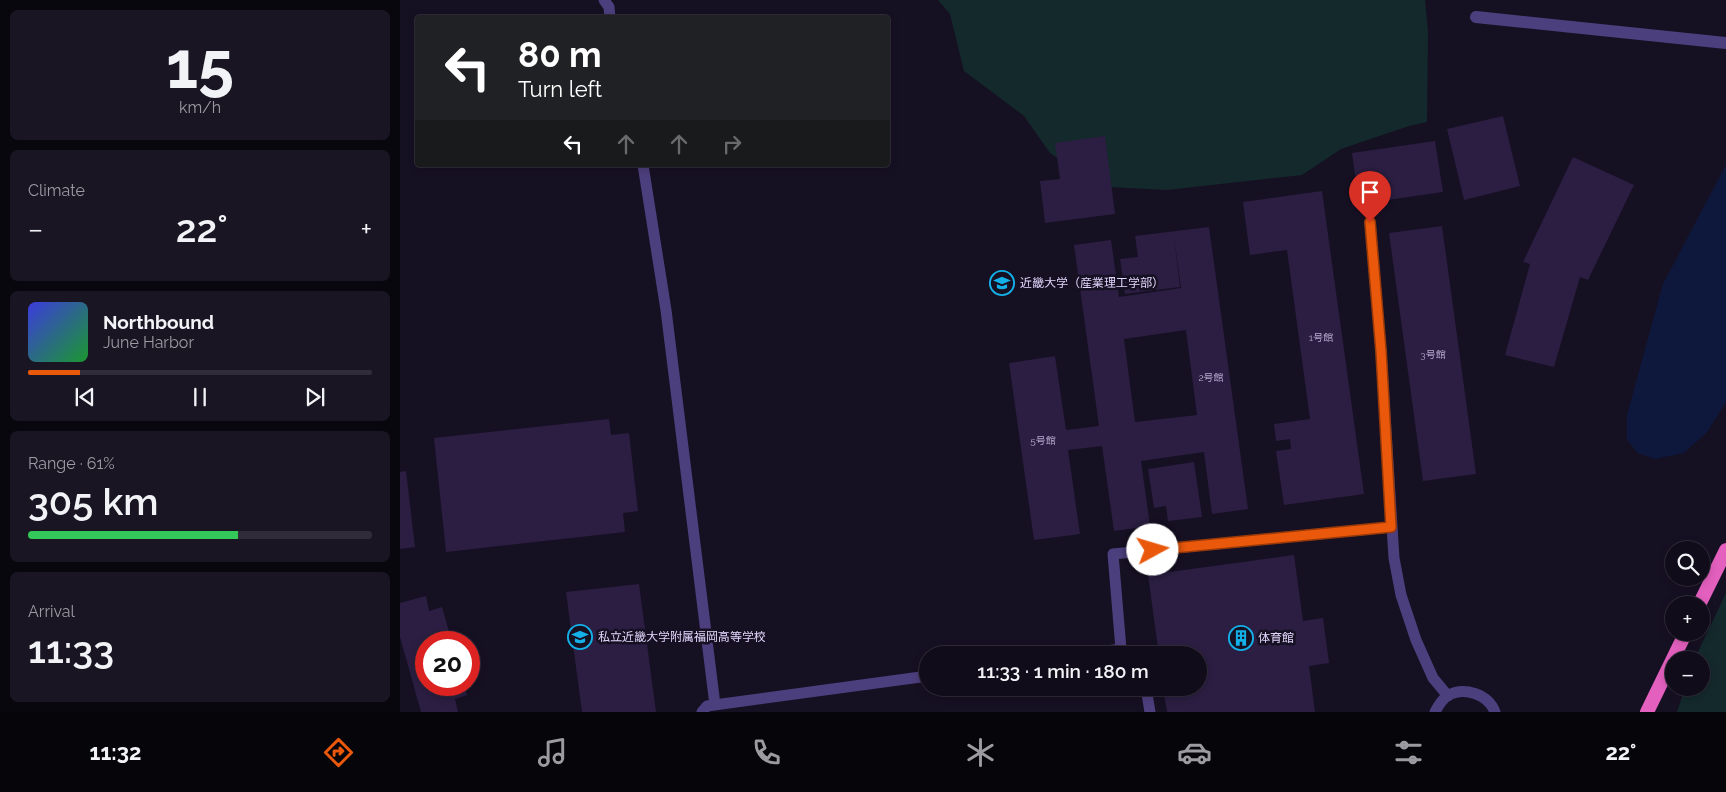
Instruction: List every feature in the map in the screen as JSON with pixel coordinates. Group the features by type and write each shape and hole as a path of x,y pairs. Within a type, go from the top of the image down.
{"highway":[{"path":"1703,596 1726,550"},
{"path":"1647,712 1682,641"}],"street":[{"path":"1476,17 1726,43"}],"lane":[{"path":"604,0 609,7 610,15"},
{"path":"643,167 666,310 715,705"},
{"path":"1370,222 1381,351 1394,558 1401,595 1416,640 1433,678 1448,696"},
{"path":"1122,646 1113,554 1391,527"},
{"path":"702,712 707,706 919,677"},
{"path":"1435,712 1440,703 1448,696 1463,692 1478,694 1487,700 1495,712"},
{"path":"1147,696 1150,712"}],"green space":[{"path":"938,0 1425,0 1428,31 1427,122 1409,126 1341,149 1302,175 1167,190 1109,187 1084,177 1050,153 1024,116 964,71 950,14"},
{"path":"1726,593 1726,712 1677,712 1682,696 1710,696 1710,651 1698,651 1703,641 1710,641 1710,626"}],"water":[{"path":"1726,165 1726,402 1707,432 1684,453 1655,459 1638,453 1627,440 1627,415 1663,284"}],"building":[{"path":"1503,116 1520,186 1464,200 1447,129"},
{"path":"1105,136 1115,214 1045,223 1040,181 1060,179 1055,143"},
{"path":"1435,141 1443,192 1359,204 1352,153"},
{"path":"1573,157 1634,185 1588,280 1580,277 1554,367 1505,355 1530,264 1523,262"},
{"path":"1322,191 1364,494 1284,505 1276,451 1291,449 1290,439 1276,441 1274,424 1310,419 1287,250 1250,255 1243,202"},
{"path":"1442,226 1476,474 1423,481 1389,233"},
{"path":"1209,227 1248,509 1212,514 1204,452 1141,461 1150,526 1114,531 1102,446 1068,450 1080,534 1034,540 1009,363 1055,356 1066,430 1099,426 1074,245 1111,240 1119,297 1181,288 1174,237 1180,287 1125,294 1120,259 1138,257 1135,236","holes":["1186,330 1197,415 1135,422 1124,339"]},
{"path":"609,419 611,435 629,433 638,511 623,513 625,532 446,552 434,438"},
{"path":"1194,462 1202,517 1168,521 1166,506 1154,508 1148,469"},
{"path":"406,471 415,547 400,549 400,472"},
{"name":"体育館","path":"1294,555 1303,621 1323,618 1329,663 1309,666 1315,712 1167,712 1164,696 1207,696 1207,646 1158,646 1148,575"},
{"path":"639,584 656,712 582,712 566,592"},
{"path":"426,596 429,611 442,607 449,631 415,631 415,691 400,637 400,603"},
{"path":"417,696 464,696 455,699 458,712 421,712"}],"place":[{"name":"近畿大学（産業理工学部）","path":"1002,283"},
{"name":"私立近畿大学附属福岡高等学校","path":"580,637"},
{"name":"体育館","path":"1241,638"}],"route":[{"path":"1153,550 1391,527 1381,351 1370,222"}]}
